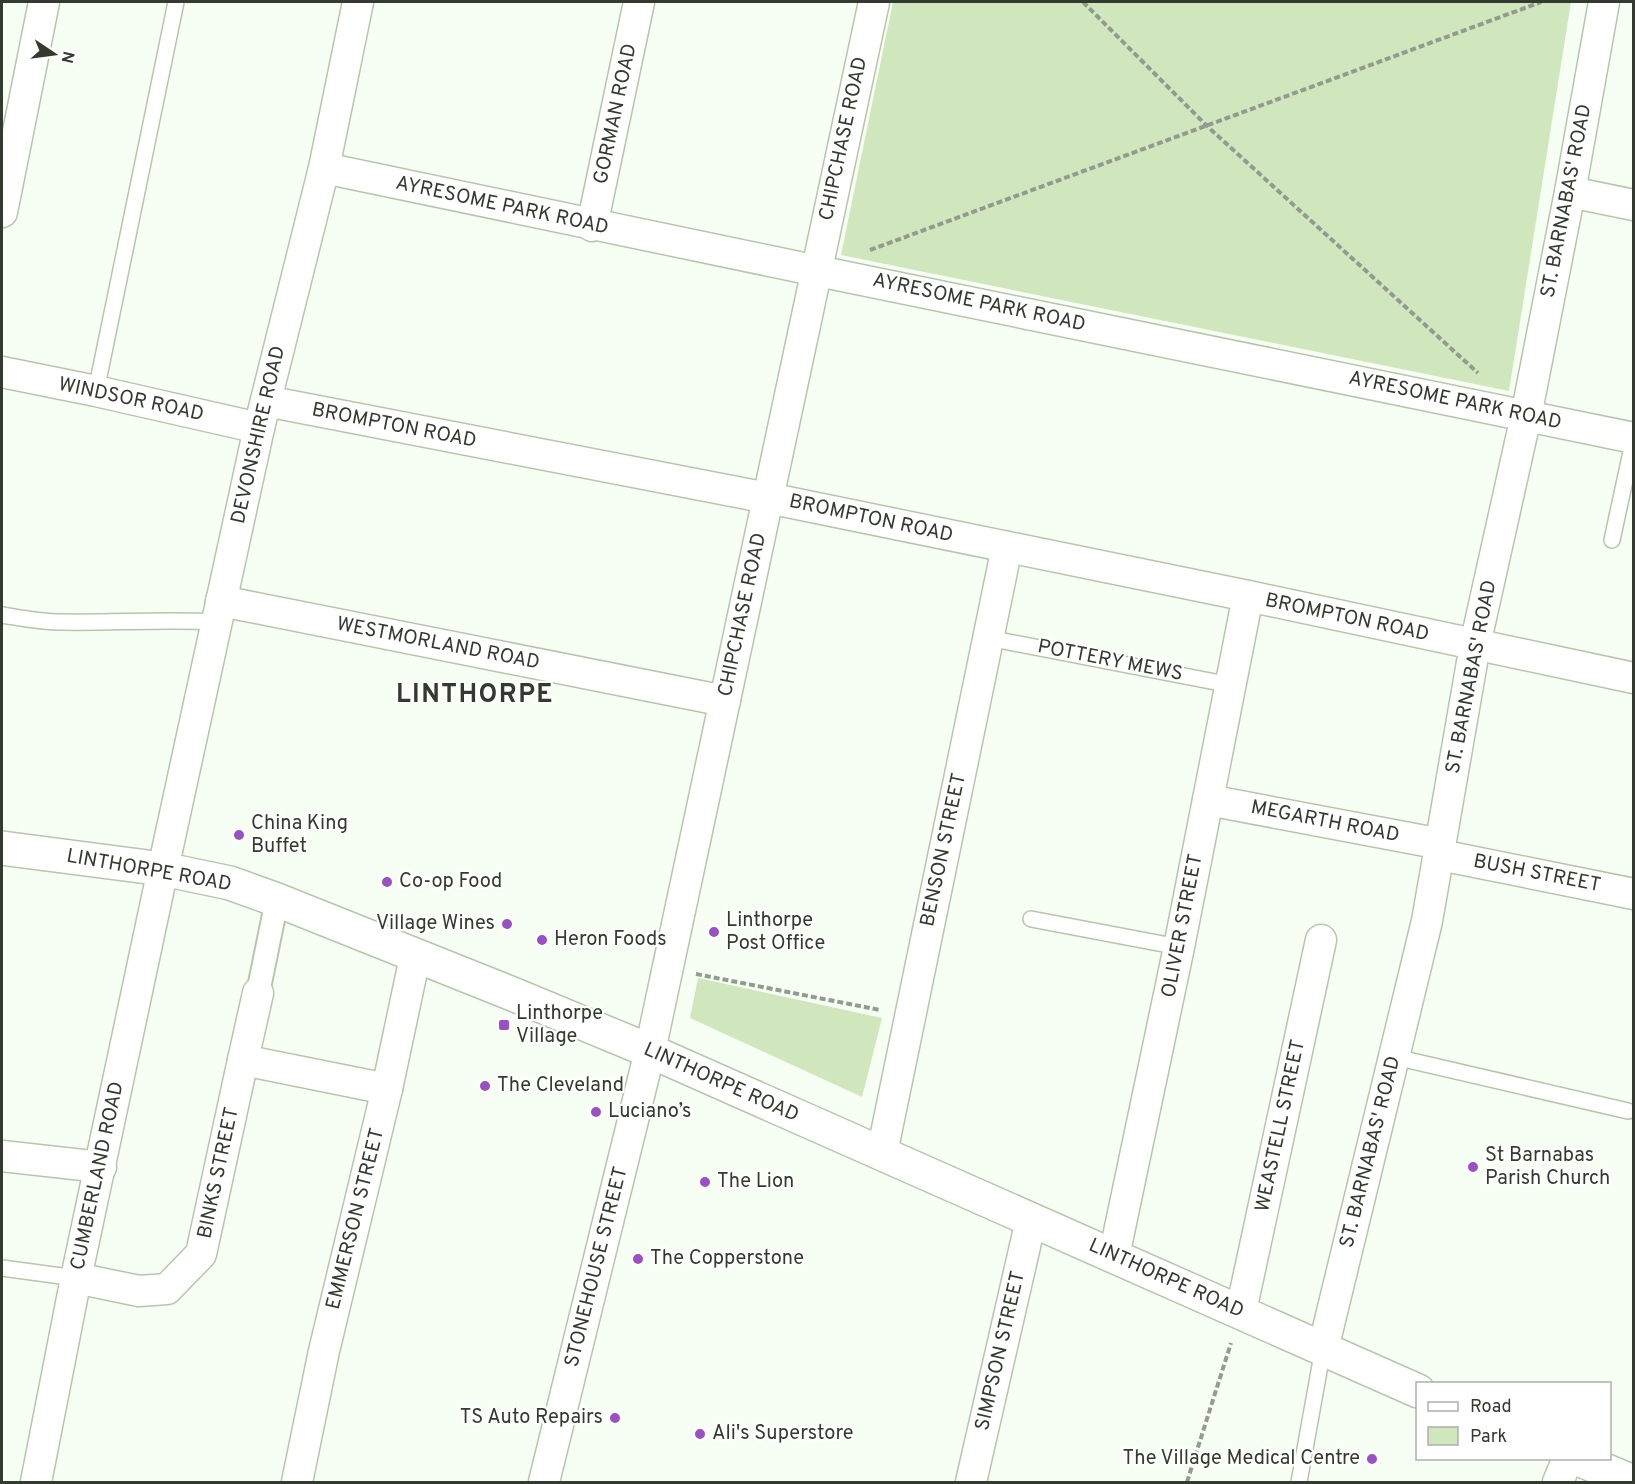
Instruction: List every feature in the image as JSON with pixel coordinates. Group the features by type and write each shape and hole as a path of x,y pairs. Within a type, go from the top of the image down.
{"street":[{"path":"2,212 44,2"},
{"name":"DEVONSHIRE ROAD","path":"163,869 262,415 324,168 358,2"},
{"name":"GORMAN ROAD","path":"592,226 639,2"},
{"name":"CHIPCHASE ROAD","path":"650,1052 874,2"},
{"name":"ST. BARNABAS' ROAD","path":"1323,1349 1428,921 1475,645 1526,416 1604,2"},
{"name":"AYRESOME PARK ROAD","path":"324,168 592,226 1633,438"},
{"path":"1570,192 1634,205"},
{"name":"WINDSOR ROAD","path":"2,372 96,391 262,415"},
{"name":"BROMPTON ROAD","path":"262,415 768,498 1634,678"},
{"name":"BENSON STREET","path":"882,1153 1007,547"},
{"name":"OLIVER STREET","path":"1114,1256 1209,800 1248,596"},
{"name":"WESTMORLAND ROAD","path":"219,611 724,701"},
{"name":"MEGARTH ROAD","path":"1209,800 1440,849"},
{"name":"LINTHORPE ROAD","path":"2,848 163,869 230,883 277,900 515,995 650,1052 1416,1390"},
{"name":"BUSH STREET","path":"1440,849 1634,894"},
{"name":"CUMBERLAND ROAD","path":"36,1482 76,1278 163,869"},
{"path":"258,993 277,900"},
{"name":"WEASTELL STREET","path":"1241,1311 1321,940"},
{"name":"EMMERSON STREET","path":"297,1482 324,1351 387,1089 415,957"},
{"name":"BINKS STREET","path":"76,1278 139,1291 167,1289 201,1254 258,993"},
{"name":"STONEHOUSE STREET","path":"544,1482 650,1052"},
{"path":"243,1060 387,1089"},
{"path":"2,1156 101,1167"},
{"name":"SIMPSON STREET","path":"976,1482 1031,1220"},
{"path":"1558,1482 1567,1460"},
{"path":"1581,1460 1633,1482"}],"lane":[{"path":"96,391 176,2"},
{"path":"1612,540 1633,438"},
{"path":"2,615 58,622 136,622 171,620 219,611"},
{"name":"POTTERY MEWS","path":"988,638 1231,685"},
{"path":"1031,919 1179,947"},
{"path":"1395,1057 1628,1111"},
{"path":"2,1268 76,1278"},
{"path":"1299,1482 1323,1349"}],"path":[{"path":"1083,2 1207,126 1481,375"},
{"path":"861,254 1541,2"},
{"path":"668,969 910,1016"},
{"path":"1187,1482 1241,1311"}],"green space":[{"path":"893,2 1571,2 1509,391 841,255"},
{"path":"698,978 882,1018 862,1097 690,1018"}],"place":[{"name":"China King Buffet","path":"239,835"},
{"name":"Co-op Food","path":"387,882"},
{"name":"Village Wines","path":"507,924"},
{"name":"Linthorpe Post Office","path":"714,932"},
{"name":"Heron Foods","path":"542,940"},
{"name":"Linthorpe Village","path":"504,1025"},
{"name":"The Cleveland","path":"485,1086"},
{"name":"Luciano’s","path":"596,1112"},
{"name":"St Barnabas Parish Church","path":"1473,1167"},
{"name":"The Lion","path":"705,1182"},
{"name":"The Copperstone","path":"638,1259"},
{"name":"TS Auto Repairs","path":"615,1418"},
{"name":"Ali's Superstore","path":"700,1434"},
{"name":"The Village Medical Centre","path":"1372,1459"}],"district":[{"name":"LINTHORPE","path":"475,695"}]}
